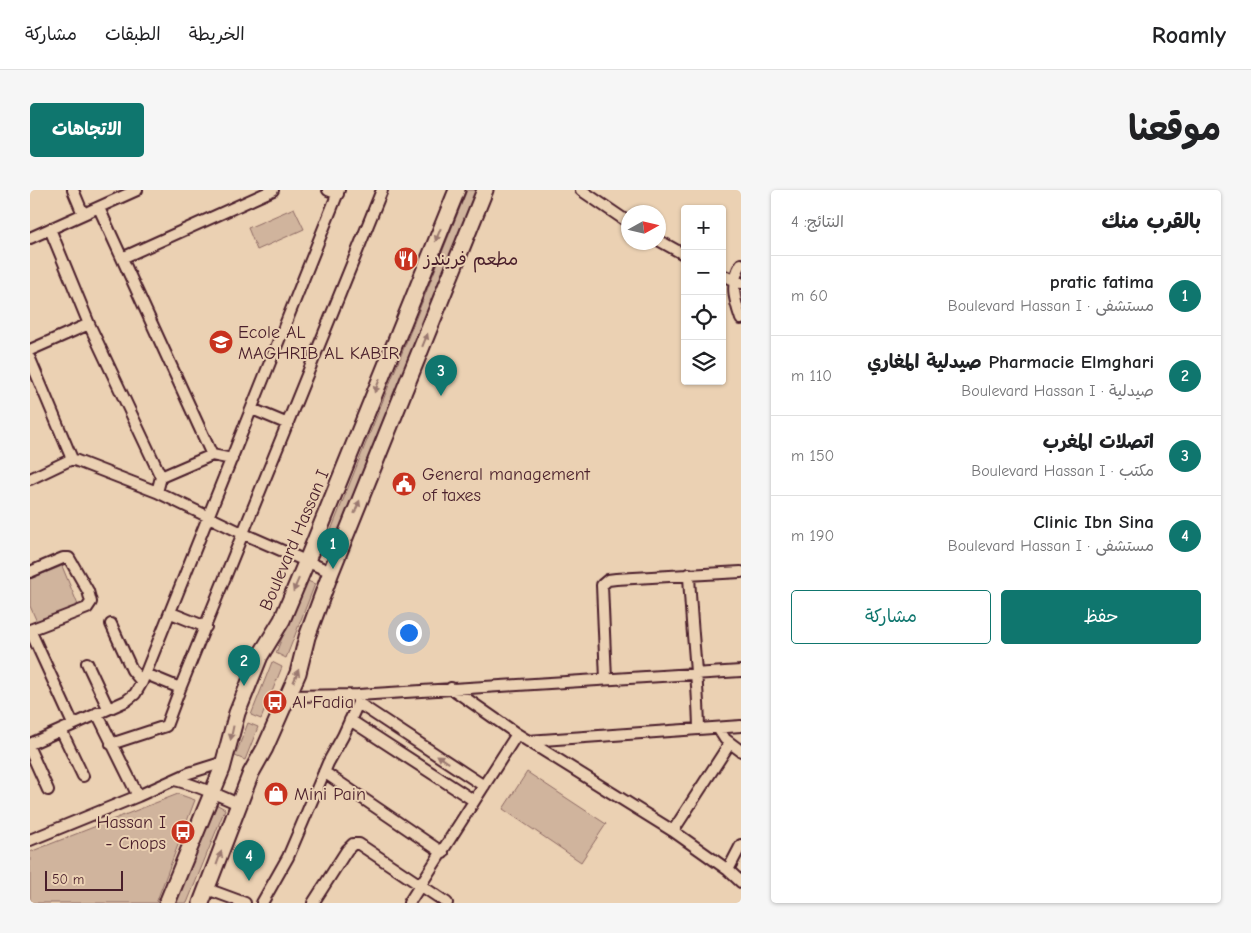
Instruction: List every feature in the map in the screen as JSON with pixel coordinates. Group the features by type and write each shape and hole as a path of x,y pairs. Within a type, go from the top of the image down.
{"main road":[{"name":"Boulevard Hassan I","path":"167,903 224,762 237,713 260,656 282,620 456,190"},
{"path":"204,896 239,804 298,673 307,637 330,572 485,190"}],"street":[{"path":"73,190 83,214"},
{"path":"30,238 137,190"},
{"path":"122,258 273,190"},
{"path":"111,744 166,726 382,190"},
{"path":"580,190 621,217"},
{"path":"48,790 30,744 126,701 135,694 144,678 252,409 335,191"},
{"path":"99,208 212,455"},
{"path":"50,229 89,324 161,477 157,492"},
{"path":"666,244 681,253"},
{"path":"741,264 733,290 741,319"},
{"path":"30,350 89,324"},
{"path":"30,359 72,459 157,492 244,534 330,572"},
{"path":"252,409 288,424"},
{"path":"161,477 212,455 232,459"},
{"path":"30,479 72,459"},
{"path":"30,572 63,558 69,558 91,599 87,608 30,630 72,724"},
{"path":"606,679 602,585 608,580 741,572"},
{"path":"688,574 692,651 698,672 699,728"},
{"path":"171,613 206,626"},
{"path":"111,624 132,670 144,678 180,688"},
{"path":"87,663 108,708"},
{"path":"287,696 358,699 451,688 698,672 741,671"},
{"path":"451,688 517,734 673,831 728,870 741,882"},
{"path":"262,903 288,857 324,772 350,720 358,699"},
{"path":"358,699 484,786"},
{"path":"96,713 138,796"},
{"path":"350,720 473,800"},
{"path":"528,741 741,726"},
{"path":"718,728 730,743 741,751"},
{"path":"61,730 82,776"},
{"path":"409,903 443,853 473,800 517,734"},
{"path":"673,831 730,743"},
{"path":"30,840 189,773 224,762"},
{"path":"324,772 443,853"},
{"path":"174,780 212,790 218,796 239,804"},
{"path":"313,903 353,844 359,844 448,903"},
{"path":"728,870 741,845"},
{"path":"204,896 245,903"}],"shaded area":[{"path":"467,190 477,190 330,557 322,553"},
{"path":"294,208 304,229 257,250 248,228"},
{"path":"62,566 78,605 37,622 30,606 30,579"},
{"path":"305,580 315,584 286,658 276,653"},
{"path":"272,662 282,667 261,719 251,715"},
{"path":"248,723 258,727 245,760 235,756"},
{"path":"527,772 606,824 581,862 503,809"},
{"path":"178,794 195,800 156,903 30,903 30,852"},
{"path":"214,803 225,809 187,903 175,903"}],"place":[{"name":"مطعم فريندز","path":"406,259"},
{"name":"Ecole AL MAGHRIB AL KABIR","path":"221,342"},
{"name":"اتصلات المغرب","path":"441,396"},
{"name":"General management of taxes","path":"404,484"},
{"name":"pratic fatima","path":"333,569"},
{"name":"Pharmacie Elmghari صيدلية المغاري","path":"244,686"},
{"name":"Al Fadia","path":"275,702"},
{"name":"Mini Pain","path":"276,794"},
{"name":"Hassan I - Cnops","path":"183,832"},
{"name":"Clinic Ibn Sina","path":"249,881"}]}
